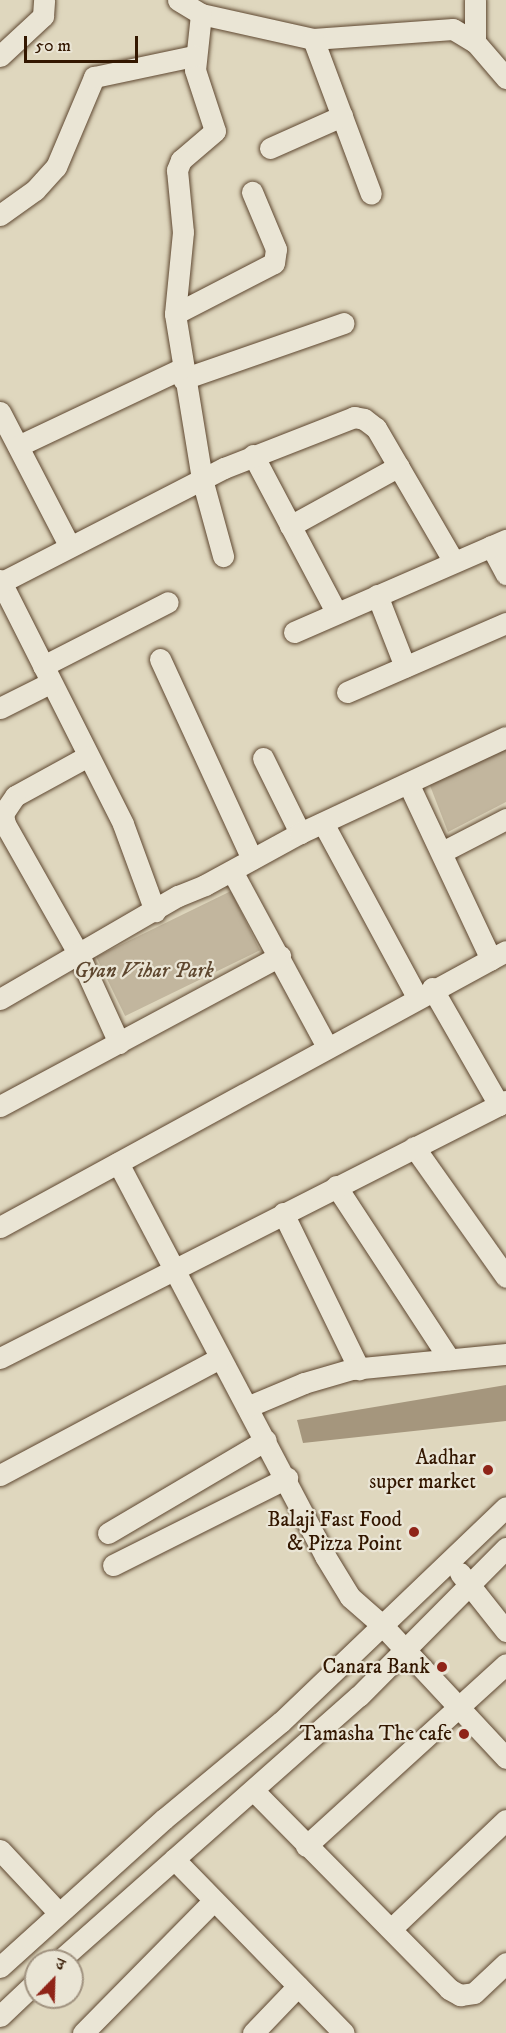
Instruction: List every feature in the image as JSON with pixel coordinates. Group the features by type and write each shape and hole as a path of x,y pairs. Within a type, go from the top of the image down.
{"street":[{"path":"0,56 43,16 44,0"},
{"path":"178,0 201,14 313,39 438,27 453,29 475,42 506,78"},
{"path":"475,0 475,42"},
{"path":"201,14 194,56 197,84 215,131 181,160 177,170 183,232 175,314 182,374 202,479 223,556"},
{"path":"313,39 371,194"},
{"path":"0,215 35,190 56,166 94,77 194,56"},
{"path":"270,148 342,116"},
{"path":"175,314 274,263 276,249 252,192"},
{"path":"18,446 182,374 344,323"},
{"path":"0,412 69,545"},
{"path":"155,911 123,824 0,582 69,545 253,455 354,417 364,418 376,428 454,562"},
{"path":"253,455 336,612"},
{"path":"290,526 399,466"},
{"path":"294,632 499,543 506,574"},
{"path":"377,595 405,667"},
{"path":"0,708 46,674 168,602"},
{"path":"346,692 506,623"},
{"path":"160,659 252,859"},
{"path":"0,999 78,953 300,833 506,737"},
{"path":"88,756 15,796 3,814 5,824 78,953 119,1043"},
{"path":"263,758 300,833"},
{"path":"0,1227 425,992 498,955 442,852 408,783"},
{"path":"442,852 506,819"},
{"path":"0,1358 502,1103 425,992 323,823"},
{"path":"232,871 280,956 327,1047"},
{"path":"0,1106 280,956"},
{"path":"414,1147 506,1277"},
{"path":"118,1163 220,1358 284,1473 325,1556 350,1597 382,1625 456,1709 506,1758"},
{"path":"336,1186 449,1359"},
{"path":"283,1213 359,1369"},
{"path":"247,1407 304,1383 359,1369 506,1354"},
{"path":"0,1475 220,1358"},
{"path":"108,1533 268,1444"},
{"path":"113,1566 284,1473"},
{"path":"0,1967 58,1912 281,1722 506,1507"},
{"path":"72,1949 254,1791 404,1652 468,1583 506,1548"},
{"path":"449,1561 506,1631"},
{"path":"306,1846 506,1664"},
{"path":"254,1791 306,1846 392,1928 449,1989 460,1995 484,1988 506,1963"},
{"path":"392,1928 506,1820"},
{"path":"2,1857 58,1912"},
{"path":"174,1859 344,2033"},
{"path":"82,2033 213,1900"},
{"path":"253,2033 298,1986"},
{"path":"0,2016 24,1993"}],"green space":[{"path":"506,746 506,802 448,832 429,783"},
{"name":"Gyan Vihar Park","path":"231,891 260,950 125,1016 96,957"}],"shaded area":[{"path":"506,1385 506,1421 303,1443 297,1420"}],"place":[{"name":"Aadhar super market","path":"488,1470"},
{"name":"Balaji Fast Food & Pizza Point","path":"414,1532"},
{"name":"Canara Bank","path":"442,1667"},
{"name":"Tamasha The cafe","path":"464,1734"}]}
